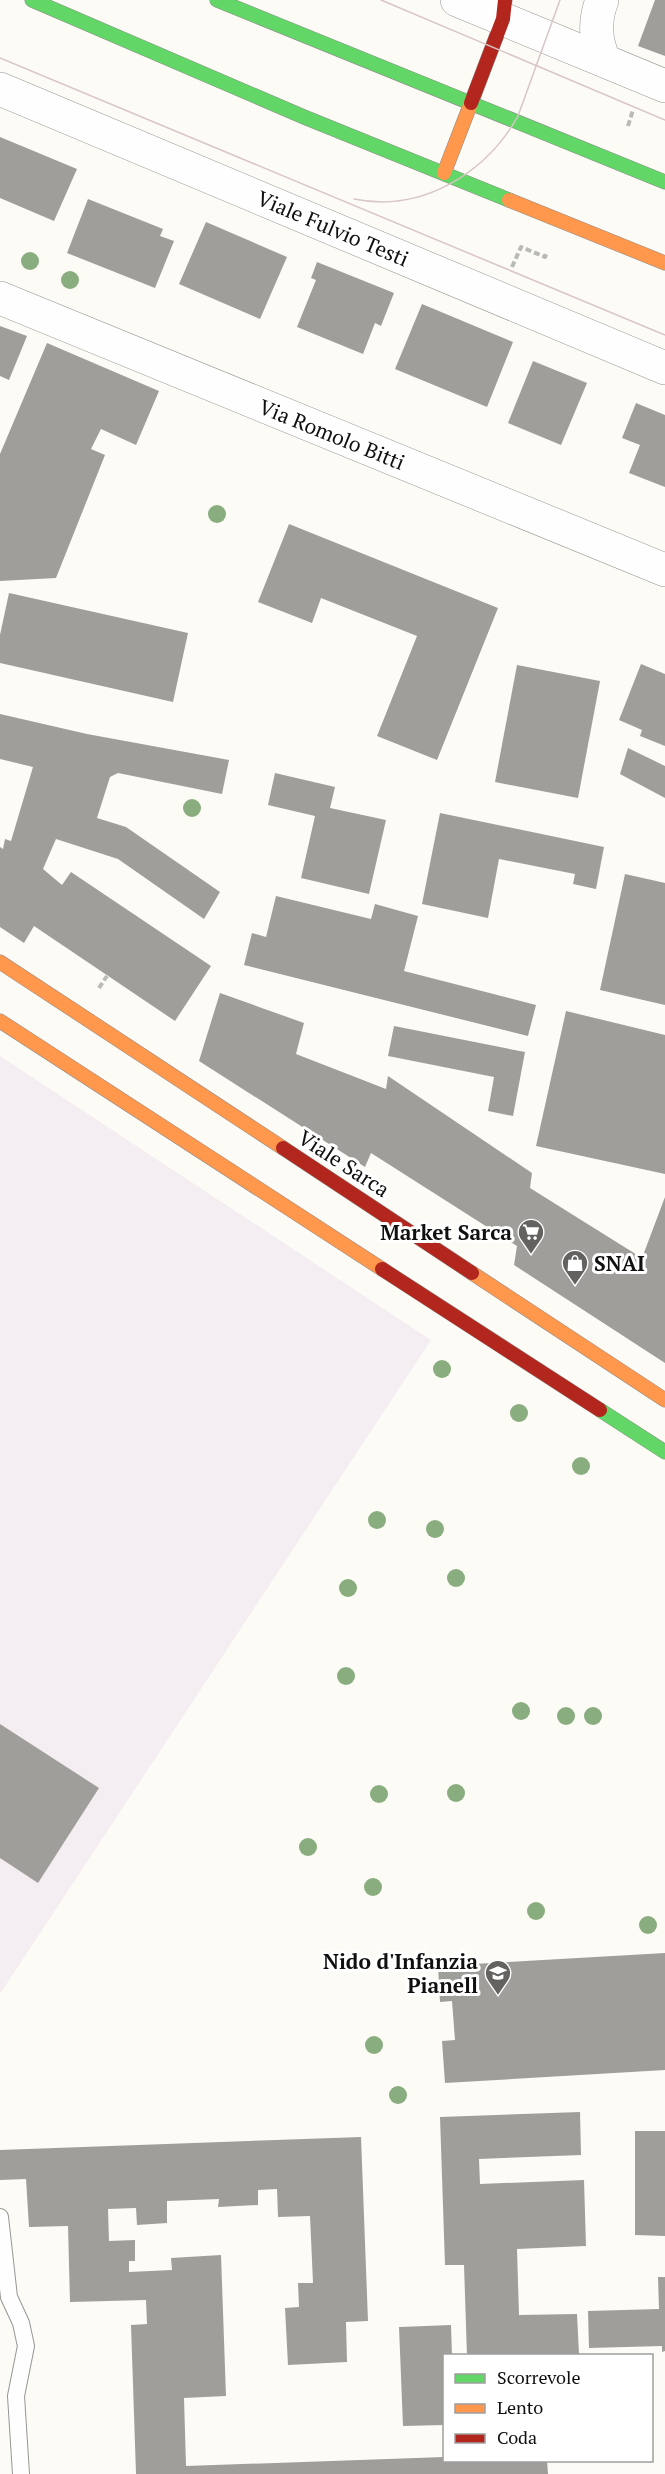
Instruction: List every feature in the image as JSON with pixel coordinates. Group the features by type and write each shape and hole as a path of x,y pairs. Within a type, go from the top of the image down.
{"street":[{"path":"32,0 304,117 665,263"},
{"path":"217,0 665,182"},
{"path":"457,0 509,6 604,60 665,86"},
{"path":"602,0 595,29 597,45 604,60"},
{"path":"444,173 509,6"},
{"name":"Viale Fulvio Testi","path":"0,89 665,368"},
{"name":"Via Romolo Bitti","path":"0,298 665,570"},
{"name":"Viale Sarca","path":"0,962 665,1400"},
{"path":"0,1021 665,1450"}],"lane":[{"path":"0,2217 9,2297 21,2323 26,2346 16,2396 21,2474"}],"path":[{"path":"518,255 521,247 545,257 548,249"}],"shaded area":[{"path":"0,1056 431,1340 0,1994"}],"building":[{"path":"655,0 665,0 665,56 638,46"},
{"path":"0,137 77,169 54,221 0,198"},
{"path":"88,199 163,229 160,236 174,241 155,288 67,253"},
{"path":"206,222 287,257 260,319 179,284"},
{"path":"317,262 394,293 381,326 375,323 363,354 297,327 316,280 311,278"},
{"path":"422,304 513,342 487,407 395,369"},
{"path":"0,326 27,336 9,380 0,376"},
{"path":"47,343 159,391 136,445 101,429 91,449 105,455 56,578 0,581 0,454"},
{"path":"533,361 587,383 561,445 508,423"},
{"path":"636,403 665,415 665,487 629,473 640,445 622,438"},
{"path":"289,524 498,608 437,760 377,736 417,636 321,598 312,623 258,602"},
{"path":"9,593 188,633 173,702 0,663 0,635"},
{"path":"641,664 665,674 665,746 640,736 642,730 619,720"},
{"path":"517,665 600,681 578,798 495,782"},
{"path":"0,714 87,734 229,760 222,794 118,773 110,777 97,818 126,827 220,892 204,919 118,859 56,839 43,869 62,885 71,872 211,966 175,1021 34,926 24,943 0,927 0,847 3,849 5,839 11,841 33,767 0,759"},
{"path":"628,748 665,766 665,798 620,774"},
{"path":"275,773 335,787 330,808 386,820 369,894 301,878 315,816 268,805"},
{"path":"440,813 604,847 596,889 573,884 575,874 499,859 488,918 422,904"},
{"path":"625,874 665,883 665,1005 600,990"},
{"path":"276,896 371,919 375,904 418,916 404,971 536,1005 528,1036 244,965 252,933 266,937"},
{"path":"220,993 304,1023 296,1054 386,1089 388,1076 532,1173 530,1188 642,1258 665,1197 665,1363 514,1265 517,1246 371,1153 365,1167 199,1061"},
{"path":"566,1011 665,1035 665,1174 536,1146"},
{"path":"394,1026 525,1052 513,1116 488,1111 494,1077 388,1056"},
{"path":"0,1724 99,1788 38,1883 0,1858"},
{"path":"665,1953 665,2070 445,2083 442,2041 455,2040 452,2001 440,2002 438,1966"},
{"path":"580,2112 581,2155 479,2159 480,2184 584,2180 586,2246 517,2249 519,2315 577,2314 579,2354 467,2354 464,2265 445,2265 440,2117"},
{"path":"635,2131 665,2131 665,2236 635,2235"},
{"path":"361,2137 368,2321 346,2322 347,2362 288,2365 285,2308 299,2307 298,2283 313,2283 310,2216 278,2217 277,2189 258,2190 258,2205 218,2207 219,2199 167,2201 167,2223 137,2225 136,2208 108,2209 109,2241 135,2240 135,2261 129,2261 129,2272 172,2270 171,2258 221,2255 226,2396 184,2398 186,2466 443,2457 443,2462 547,2462 548,2474 136,2474 131,2325 147,2324 146,2300 70,2302 68,2226 29,2227 26,2179 0,2180 0,2150"},
{"path":"658,2277 665,2277 665,2351 662,2352 662,2346 589,2348 588,2311 659,2309"},
{"path":"451,2325 452,2354 443,2354 443,2425 403,2426 399,2327"}],"tram line":[{"path":"381,0 665,120"},
{"path":"354,199 379,202 404,200 427,194 450,184 488,155 505,137 518,116 560,0"},
{"path":"0,58 665,335"}],"traffic: fast":[{"path":"32,0 304,117 509,200"},
{"path":"217,0 665,182"},
{"path":"600,1410 665,1452"}],"traffic: slow":[{"path":"444,173 471,103"},
{"path":"509,200 665,263"},
{"path":"0,962 283,1148"},
{"path":"0,1021 382,1269"},
{"path":"472,1273 665,1400"}],"traffic: jam":[{"path":"471,103 503,19 505,0"},
{"path":"283,1148 472,1273"},
{"path":"382,1269 600,1410"}],"place":[{"name":"Market Sarca","path":"531,1255"},
{"name":"SNAI","path":"575,1286"},
{"name":"Nido d'Infanzia Pianell","path":"498,1996"}]}
